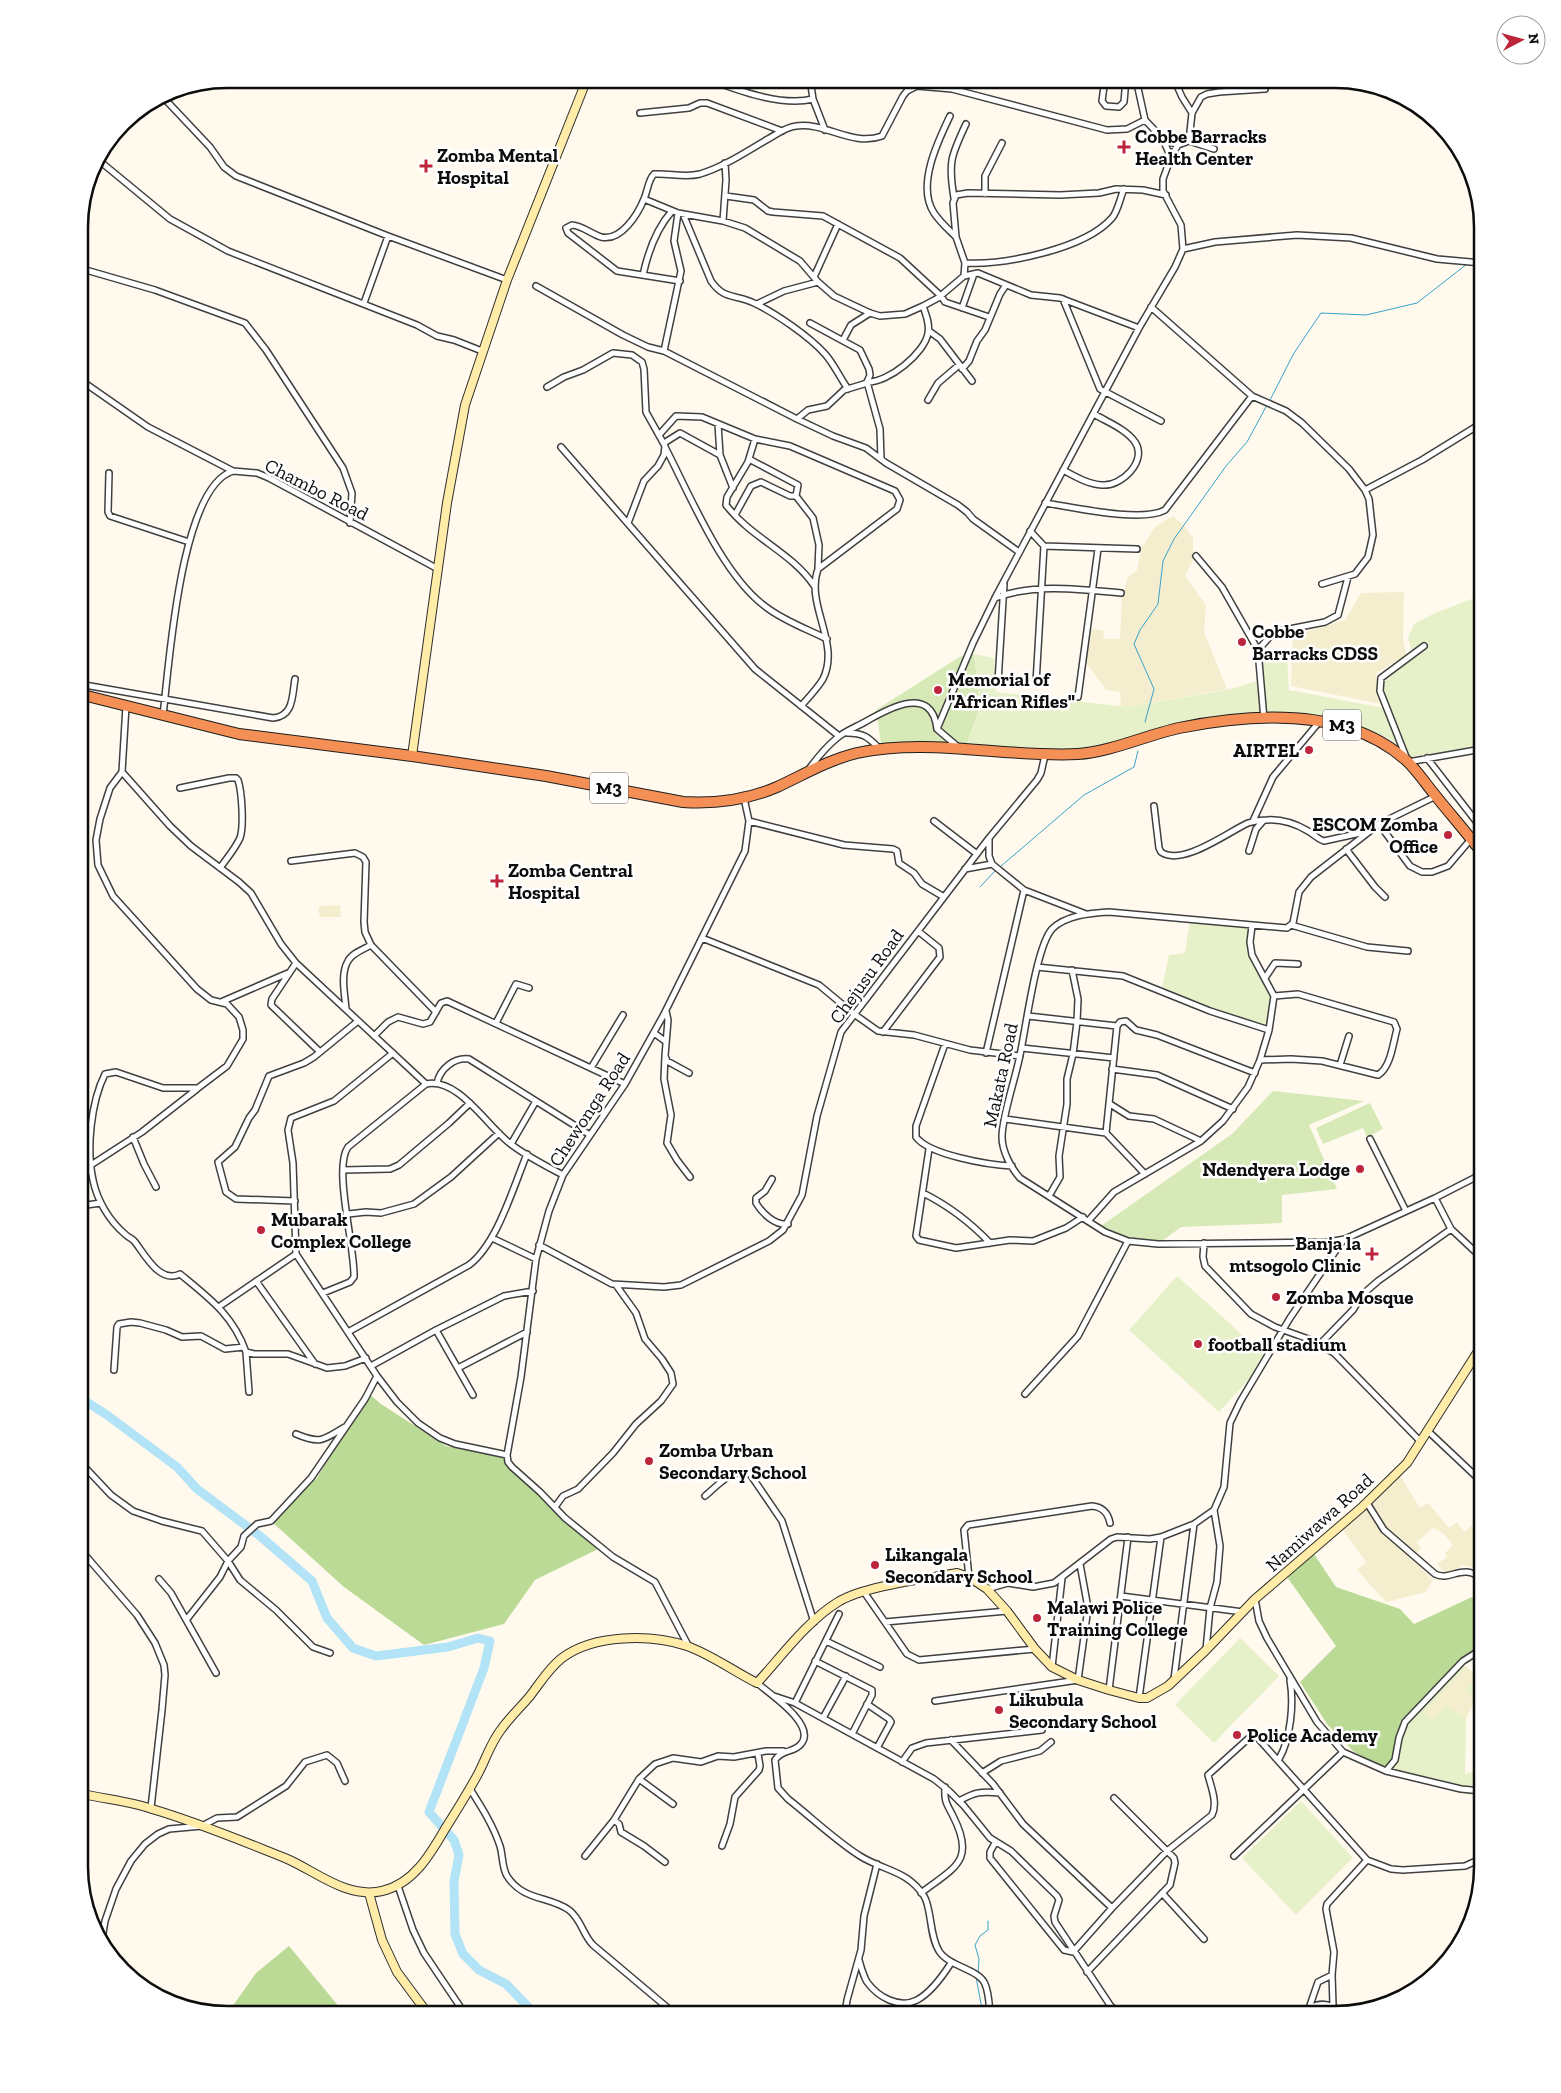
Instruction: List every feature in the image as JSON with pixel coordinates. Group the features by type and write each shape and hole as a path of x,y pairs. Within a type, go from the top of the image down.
{"highway":[{"name":"M3","path":"88,696 239,734 412,756 546,776 683,802 716,802 744,798 773,788 842,758 881,750 912,748 1045,755 1092,752 1150,735 1222,722 1264,719 1321,720 1345,726 1371,737 1408,762 1474,843"}],"street":[{"path":"412,756 456,447 465,405 507,280 583,88"},
{"path":"732,88 791,101 800,102 813,99"},
{"path":"811,88 813,99 825,130"},
{"path":"680,281 617,271 568,233 566,228 572,224 602,237 614,236 623,230 636,214 654,174 684,176 700,174 725,163 793,126 804,125 858,139 868,140 882,136 907,91 913,88"},
{"path":"943,88 1100,129 1127,129 1145,120"},
{"path":"1104,88 1102,101 1106,106 1120,107 1124,102 1125,88"},
{"path":"1138,88 1145,120 1162,138 1171,156"},
{"path":"1178,88 1192,113"},
{"path":"1190,141 1192,113 1201,97 1207,94 1265,89"},
{"path":"167,101 210,147 224,167 236,176 388,236 507,280"},
{"path":"640,113 689,108 707,103 782,131"},
{"path":"950,116 934,151 928,194 934,213 956,237"},
{"path":"964,276 965,263 956,237 954,198 949,172 953,152 966,124"},
{"path":"1162,138 1178,145"},
{"path":"937,729 973,643 995,598 1139,328 1175,268 1183,249 1181,226 1163,191 1163,180 1171,156 1178,145 1190,141 1214,149"},
{"path":"985,194 985,176 1002,143"},
{"path":"722,221 726,196 725,163"},
{"path":"103,164 170,219 228,251 364,303 417,325 436,336 454,340 482,351"},
{"path":"954,198 960,194 1060,195 1124,190 1142,190 1166,195"},
{"path":"965,263 1034,257 1072,243 1097,230 1113,217 1124,190"},
{"path":"726,196 754,200 768,211 818,214 900,258 945,302 989,317"},
{"path":"644,199 681,214 722,221 744,228 800,261 818,282 834,296 870,313 889,316 905,314 941,296 964,276 976,273 1031,295 1063,299 1139,328"},
{"path":"643,275 658,230 672,211"},
{"path":"664,351 680,281 681,265 674,241 681,214"},
{"path":"681,214 711,281 717,290 756,304 801,332 825,354 848,389"},
{"path":"814,277 838,224"},
{"path":"1183,249 1215,242 1297,235 1351,238 1437,259 1474,262"},
{"path":"364,303 388,236"},
{"path":"962,308 982,263"},
{"path":"88,271 155,290 225,314 250,327 343,468 352,493 350,523"},
{"path":"756,304 784,291 818,282"},
{"path":"928,400 938,383 969,361 977,341 985,330 989,317 1006,285"},
{"path":"536,286 648,347 664,351 833,436 856,443 958,505 973,519 1019,552"},
{"path":"1063,299 1098,386 1161,421"},
{"path":"797,419 808,410 823,408 840,393 848,389 867,382 883,379 901,369 916,353 927,337 929,331 923,306"},
{"path":"1151,307 1252,396 1286,411 1302,422 1349,469 1366,490 1371,511 1373,535 1371,548 1360,569 1348,577 1322,584"},
{"path":"843,340 851,325 870,313"},
{"path":"810,323 860,350 870,369 867,382 880,429 881,459"},
{"path":"929,331 940,338 972,381"},
{"path":"547,387 564,376 583,370 608,354 616,352 632,355 644,365 646,412 649,420 659,434 715,545 756,599 777,615 827,639"},
{"name":"Chambo Road","path":"88,385 148,426 233,471 263,475 438,569"},
{"path":"1045,503 1128,514 1157,515 1165,510 1252,396"},
{"path":"1063,470 1090,484 1105,486 1128,476 1136,462 1139,453 1137,444 1129,434 1094,414"},
{"path":"659,434 676,416 702,417 755,439 790,446 895,491 900,500 897,509 818,569"},
{"path":"718,424 720,455 732,488"},
{"path":"1366,490 1422,460 1474,428"},
{"path":"664,444 680,432 720,455"},
{"path":"755,439 749,458 726,503 735,515 754,533 789,557 805,572 815,587 827,639 825,673 801,706"},
{"path":"628,523 644,480 658,466 664,455 664,444"},
{"path":"562,447 756,668 839,736"},
{"path":"749,458 798,485 796,496 813,518 819,544 815,587"},
{"path":"163,716 179,592 189,542 199,511 208,494 226,474 233,471"},
{"path":"110,473 108,508 110,516 189,542"},
{"path":"735,515 751,486 761,482 790,496 796,496"},
{"path":"1030,531 1044,546 1137,549"},
{"path":"1036,683 1044,546"},
{"path":"1078,697 1098,549"},
{"path":"1196,556 1217,579 1258,650 1264,719"},
{"path":"1258,650 1274,632 1325,622 1338,615 1348,577"},
{"path":"998,682 1004,581"},
{"path":"995,598 1041,588 1120,594"},
{"path":"1424,646 1381,678 1380,691 1408,762 1474,750"},
{"path":"88,686 210,708 278,718 285,715 291,705 294,679"},
{"path":"807,772 820,754 839,736 894,706 908,704 920,704 930,708 936,716 937,729 954,745 967,750"},
{"path":"90,1165 134,1137 227,1066 243,1039 243,1030 239,1017 233,1008 211,1000 197,989 113,896 102,876 96,854 98,826 110,788 122,772 126,706"},
{"path":"1254,821 1273,777 1321,720"},
{"path":"846,733 860,733 881,750"},
{"name":"Chejusu Road","path":"616,1285 675,1286 768,1241 788,1224 800,1201 806,1182 817,1116 839,1037 854,1014 965,869 1037,780 1041,773 1045,755"},
{"path":"1427,758 1474,819"},
{"path":"122,772 170,826 191,846 251,893 281,944 296,963 426,1084"},
{"path":"180,788 229,778 236,778 238,780 242,812 242,832 235,847 220,868"},
{"path":"1408,951 1367,947 1291,925 1298,896 1311,877 1368,831 1436,796"},
{"name":"Chewonga Road","path":"507,1455 527,1332 536,1259 549,1211 563,1175 625,1084 654,1033 745,850 749,833 749,821 744,798"},
{"path":"1154,806 1159,848 1161,852 1170,857 1184,854 1213,842 1254,821 1272,820 1296,825 1324,841 1368,831"},
{"path":"1249,851 1258,827 1264,820"},
{"path":"749,821 844,845 894,849 897,851 899,863 914,872 922,884 944,897"},
{"path":"934,821 977,854"},
{"path":"1254,821 1258,827"},
{"path":"1379,824 1410,866 1422,872 1432,872 1448,866 1471,839"},
{"path":"989,838 989,856 992,864 1024,890 1086,914"},
{"path":"1346,849 1375,888 1386,897"},
{"path":"291,861 355,853 363,856 367,867 364,922 365,932 371,945 436,1012"},
{"path":"965,869 992,864"},
{"path":"986,1053 1024,890"},
{"name":"Makata Road","path":"1291,925 1280,928 1109,912 1086,914 1063,921 1051,930 1037,967 1022,1048 1002,1138 1012,1166 1023,1181 1089,1220 1105,1232 1128,1241 1158,1244 1328,1242 1345,1239"},
{"path":"1089,1220 1114,1192 1202,1141 1233,1109 1246,1092 1260,1060 1269,1030 1274,996 1250,948 1252,926"},
{"path":"883,1032 940,957 939,948 918,931"},
{"path":"702,938 819,985 873,1029 883,1032 914,1035 986,1053 1020,1056"},
{"path":"346,1010 345,971 348,960 354,954 371,945"},
{"path":"1265,978 1275,962 1298,964"},
{"path":"296,963 272,999 271,1005 320,1052"},
{"path":"1037,967 1123,976 1210,1011 1269,1030"},
{"path":"1048,1196 1060,1177 1059,1160 1067,1104 1067,1079 1073,1054 1078,999 1072,970"},
{"path":"220,1002 288,973"},
{"path":"496,1023 516,984 529,988"},
{"path":"1260,1060 1302,1059 1380,1074 1387,1064 1397,1024 1298,994 1274,996"},
{"path":"374,1036 393,1019 398,1017 423,1024 430,1022 442,1002 447,1001 625,1084"},
{"path":"666,1010 668,1020 665,1041 664,1079 671,1115 667,1143 690,1177"},
{"path":"590,1068 623,1015"},
{"path":"1028,1016 1117,1026"},
{"path":"295,1201 236,1199 226,1192 218,1162 235,1147 255,1110 269,1076 304,1063 358,1021"},
{"path":"1106,1133 1117,1026 1120,1022 1126,1021 1136,1030 1157,1035 1255,1073"},
{"path":"654,1033 665,1041"},
{"path":"1340,1065 1349,1036"},
{"path":"945,1044 915,1132 919,1141 929,1149 988,1164 1012,1166"},
{"path":"1022,1048 1114,1058"},
{"path":"393,1053 334,1101 291,1118 288,1130 293,1164 296,1254 377,1376 402,1407 433,1434 455,1444 507,1455 508,1462 512,1468 566,1518 612,1556 655,1582 689,1647"},
{"path":"665,1056 667,1060 689,1073"},
{"path":"438,1083 446,1067 459,1059 469,1059 590,1135"},
{"path":"1112,1069 1152,1074 1233,1109"},
{"path":"198,1088 163,1088 116,1072 105,1074 92,1112 90,1165 101,1204 152,1265 168,1276 172,1277 180,1274 220,1306 226,1314 245,1350 249,1392"},
{"path":"322,1293 350,1282 354,1276 342,1159 348,1147 426,1084 438,1083 451,1088 470,1103 511,1144 563,1175"},
{"path":"511,1144 536,1101"},
{"path":"343,1170 390,1169 399,1165 470,1103"},
{"path":"1110,1104 1129,1116 1154,1119 1202,1141"},
{"path":"1005,1120 1106,1133 1145,1174"},
{"path":"348,1214 381,1213 414,1204 450,1177 499,1134"},
{"path":"134,1137 144,1164 156,1187"},
{"path":"1370,1139 1406,1211"},
{"path":"929,1149 916,1236 919,1240 956,1248 1010,1240 1033,1241 1066,1228 1083,1217"},
{"path":"348,1332 469,1265 485,1250 492,1238 527,1154"},
{"path":"987,1589 1008,1583 1033,1586 1054,1583 1104,1543 1117,1537 1161,1537 1194,1524 1214,1510 1224,1487 1230,1423 1240,1402 1284,1329 1345,1239 1474,1178"},
{"path":"772,1179 765,1191 756,1198 756,1203 778,1224 788,1224"},
{"path":"923,1193 955,1213 980,1232 990,1243"},
{"path":"1435,1198 1451,1229 1474,1251"},
{"path":"88,1205 101,1204"},
{"path":"1320,1344 1353,1310 1362,1295 1378,1281 1451,1229"},
{"path":"492,1238 536,1259"},
{"path":"1025,1394 1078,1336 1128,1241"},
{"path":"1204,1243 1203,1257 1205,1266 1251,1314 1275,1327 1320,1344 1334,1352 1421,1442"},
{"path":"539,1245 616,1285 636,1314 645,1339 671,1373 673,1384 661,1401 636,1424 613,1453 578,1489 563,1496 555,1507"},
{"path":"220,1306 296,1254"},
{"path":"256,1281 316,1366"},
{"path":"371,1366 436,1330 504,1296 533,1291"},
{"path":"114,1370 117,1327 119,1324 124,1323 140,1323 166,1330 178,1337 201,1336 225,1349 245,1350 254,1354 288,1354 316,1366 336,1368 366,1358"},
{"path":"436,1330 473,1395"},
{"path":"458,1368 527,1332"},
{"name":"Namiwawa Road","path":"1143,1698 1168,1686 1255,1599 1367,1503 1407,1463 1429,1432 1474,1358"},
{"path":"187,1619 220,1577 228,1561 241,1547 244,1536 256,1524 271,1521 304,1488 348,1425 377,1376"},
{"path":"296,1434 309,1438 326,1439 348,1425"},
{"path":"1429,1432 1474,1474"},
{"path":"88,1470 125,1506 152,1518 199,1530 206,1534 228,1561 240,1580 276,1610 313,1647 330,1653"},
{"path":"705,1496 735,1472 750,1474 782,1521 814,1622"},
{"path":"1367,1503 1384,1530 1435,1574 1440,1576 1466,1571 1474,1574"},
{"path":"969,1577 964,1530 968,1525 1092,1506 1103,1510 1110,1523"},
{"path":"1206,1650 1210,1608 1217,1582 1220,1546 1214,1510"},
{"path":"1174,1680 1194,1524"},
{"path":"757,1683 814,1622 840,1601 864,1592 957,1573 969,1577 987,1589 1007,1611 1035,1649 1052,1667 1078,1680 1143,1698 1152,1600 1161,1537"},
{"path":"1109,1690 1128,1538"},
{"path":"88,1559 136,1615 155,1643 164,1665 162,1710 151,1808"},
{"path":"1078,1680 1088,1608 1080,1564"},
{"path":"1052,1667 1062,1578"},
{"path":"159,1579 171,1593 187,1619 216,1673"},
{"path":"864,1592 906,1654 919,1660 1035,1649"},
{"path":"1121,1596 1244,1612"},
{"path":"1255,1599 1256,1612 1262,1628 1316,1722 1343,1752 1386,1771 1461,1789 1474,1790"},
{"path":"885,1622 1007,1611"},
{"path":"794,1703 839,1614"},
{"path":"88,1796 151,1808 286,1859 333,1883 368,1893 398,1886 410,1878 439,1840 470,1789 500,1731 548,1672 564,1657 584,1647 619,1640 657,1639 689,1647 757,1683 774,1696 800,1723 804,1732 804,1740 799,1746 784,1751 734,1757 718,1756 701,1762 671,1758 655,1764 640,1779 614,1820 585,1856"},
{"path":"826,1641 880,1667"},
{"path":"1386,1771 1395,1760 1398,1738 1405,1722 1463,1661 1474,1654"},
{"path":"816,1661 872,1690 872,1695 852,1734"},
{"path":"1279,1759 1286,1741 1293,1705 1289,1674"},
{"path":"823,1718 846,1676"},
{"path":"935,1701 1078,1680"},
{"path":"774,1696 794,1703 823,1718 934,1779 945,1787 959,1800 995,1843 1011,1851 1057,1896 1058,1904 1054,1919 1073,1952 1111,2006"},
{"path":"867,1704 891,1722 877,1748"},
{"path":"902,1762 912,1748 917,1745 1042,1730"},
{"path":"1073,1952 1167,1851 1212,1815 1214,1809 1213,1798 1208,1775 1250,1737 1256,1736 1260,1738 1367,1860 1391,1869 1403,1870 1465,1866 1474,1862"},
{"path":"951,1740 982,1773 1024,1824 1112,1908"},
{"path":"982,1773 1001,1761 1040,1751 1051,1742"},
{"path":"784,1751 777,1757 775,1764 778,1788 782,1793 859,1855 907,1877 922,1893 927,1903 929,1923 939,1951 952,1963 981,1978 987,1991 989,2006"},
{"path":"1234,1856 1343,1752"},
{"path":"722,1846 730,1824 735,1797 759,1770 758,1754"},
{"path":"103,1931 106,1917 116,1889 131,1861 140,1848 166,1830 202,1826 217,1818 237,1817 286,1786 305,1762 320,1756 327,1755 333,1759 339,1766 345,1781"},
{"path":"640,1779 673,1804"},
{"path":"922,1893 954,1868 964,1853 964,1844 959,1827 944,1799 945,1787"},
{"path":"470,1789 489,1818 500,1847 504,1872 512,1882 534,1898 568,1909 578,1920 585,1936 593,1945 665,2006"},
{"path":"959,1800 974,1792 984,1791 1000,1794"},
{"path":"1087,1972 1170,1885 1175,1863 1174,1858 1114,1798"},
{"path":"614,1820 621,1832 665,1862"},
{"path":"995,1843 990,1852 990,1858 1064,1950 1073,1952"},
{"path":"1314,2006 1319,2004 1332,2005 1334,1945 1326,1908 1367,1860"},
{"path":"846,2006 858,1960 864,1916 877,1864"},
{"path":"398,1886 412,1930 460,2006"},
{"path":"368,1893 382,1940 397,1972 422,2006"},
{"path":"1162,1894 1204,1939"},
{"path":"858,1960 867,1981 879,1994 900,2003 919,1999 941,1978 952,1963"},
{"path":"1310,2006 1318,1982 1332,1975"}],"shaded area":[{"path":"1173,516 1183,524 1193,538 1193,560 1185,576 1206,605 1204,632 1227,689 1128,707 1121,706 1120,692 1106,690 1083,658 1087,629 1103,630 1104,639 1120,639 1122,598 1128,577 1137,570 1141,549 1155,527"},
{"path":"1404,592 1403,637 1406,655 1376,673 1381,704 1291,686 1293,636 1345,620 1361,593"},
{"path":"340,905 341,917 320,917 318,908"},
{"path":"1398,1472 1420,1508 1428,1503 1449,1528 1457,1522 1464,1532 1472,1525 1474,1528 1474,1568 1463,1565 1447,1575 1437,1564 1447,1557 1445,1553 1453,1545 1443,1533 1433,1528 1417,1542 1421,1549 1411,1558 1433,1580 1426,1592 1386,1602 1357,1570 1366,1562 1341,1527"},
{"path":"1466,1667 1474,1673 1474,1681 1466,1690 1474,1700 1474,1703 1466,1718 1447,1706 1431,1720 1424,1712"}],"green space":[{"path":"1474,598 1474,750 1413,756 1408,762 1407,756 1392,740 1369,729 1344,720 1307,715 1229,716 1190,720 1110,743 1070,750 967,744 980,706 974,654 994,658 996,692 1128,707 1231,689 1260,680 1258,660 1287,658 1289,690 1384,708 1381,678 1413,655 1408,638 1414,624 1433,614"},
{"path":"974,654 980,706 967,744 881,743 876,710 961,656"},
{"path":"1190,919 1252,926 1251,948 1274,996 1269,1030 1161,991 1169,955 1185,953"},
{"path":"1273,1091 1364,1101 1309,1125 1337,1189 1282,1195 1282,1223 1181,1227 1158,1244 1128,1241 1098,1228 1232,1134"},
{"path":"1370,1103 1383,1129 1367,1137 1363,1128 1323,1144 1316,1128"},
{"name":"football stadium","path":"1177,1276 1268,1358 1219,1412 1129,1330"},
{"path":"367,1392 381,1404 446,1446 502,1457 600,1548 535,1580 504,1624 424,1645 344,1587 271,1521 317,1478"},
{"path":"1312,1551 1336,1587 1400,1609 1414,1624 1472,1597 1474,1600 1474,1654 1459,1663 1435,1689 1387,1770 1353,1751 1327,1724 1300,1682 1336,1646 1285,1574"},
{"path":"1240,1638 1279,1676 1214,1743 1175,1705"},
{"path":"1459,1663 1466,1667 1424,1712 1431,1720 1447,1706 1466,1718 1465,1774 1474,1771 1474,1796 1401,1778 1387,1770 1394,1758 1400,1723"},
{"path":"1474,1681 1474,1700 1465,1690"},
{"path":"1301,1801 1353,1858 1296,1915 1242,1858"},
{"path":"289,1946 338,2006 233,2006 256,1973"}],"waterway":[{"path":"1269,402 1294,353 1321,313 1366,315 1417,303 1467,264"},
{"path":"1145,722 1154,689 1134,644 1140,630 1158,604 1163,561 1174,539 1226,466 1247,442 1267,405"},
{"path":"1000,867 1084,795 1134,767 1138,751"},
{"path":"980,887 995,871"},
{"path":"88,1403 177,1467 197,1489 260,1536 312,1581 327,1618 353,1648 376,1656 448,1647 478,1638 490,1641 484,1668 429,1812 454,1840 459,1855 454,1881 455,1934 463,1954 479,1970 506,1984 527,2006"},
{"path":"978,1974 979,1959 975,1945 980,1936 988,1930 988,1921"},
{"path":"976,1977 981,2006"}],"place":[{"name":"Cobbe Barracks Health Center","path":"1124,147"},
{"name":"Zomba Mental Hospital","path":"426,166"},
{"name":"Cobbe Barracks CDSS","path":"1242,642"},
{"name":"Memorial of \"African Rifles\"","path":"938,690"},
{"name":"AIRTEL","path":"1309,750"},
{"name":"ESCOM Zomba Office","path":"1448,835"},
{"name":"Zomba Central Hospital","path":"497,881"},
{"name":"Ndendyera Lodge","path":"1360,1169"},
{"name":"Mubarak Complex College","path":"261,1230"},
{"name":"Banja la mtsogolo Clinic","path":"1372,1254"},
{"name":"Zomba Mosque","path":"1276,1297"},
{"name":"football stadium","path":"1198,1344"},
{"name":"Zomba Urban Secondary School","path":"649,1461"},
{"name":"Likangala Secondary School","path":"875,1565"},
{"name":"Malawi Police Training College","path":"1037,1618"},
{"name":"Likubula Secondary School","path":"999,1710"},
{"name":"Police Academy","path":"1237,1735"}]}
